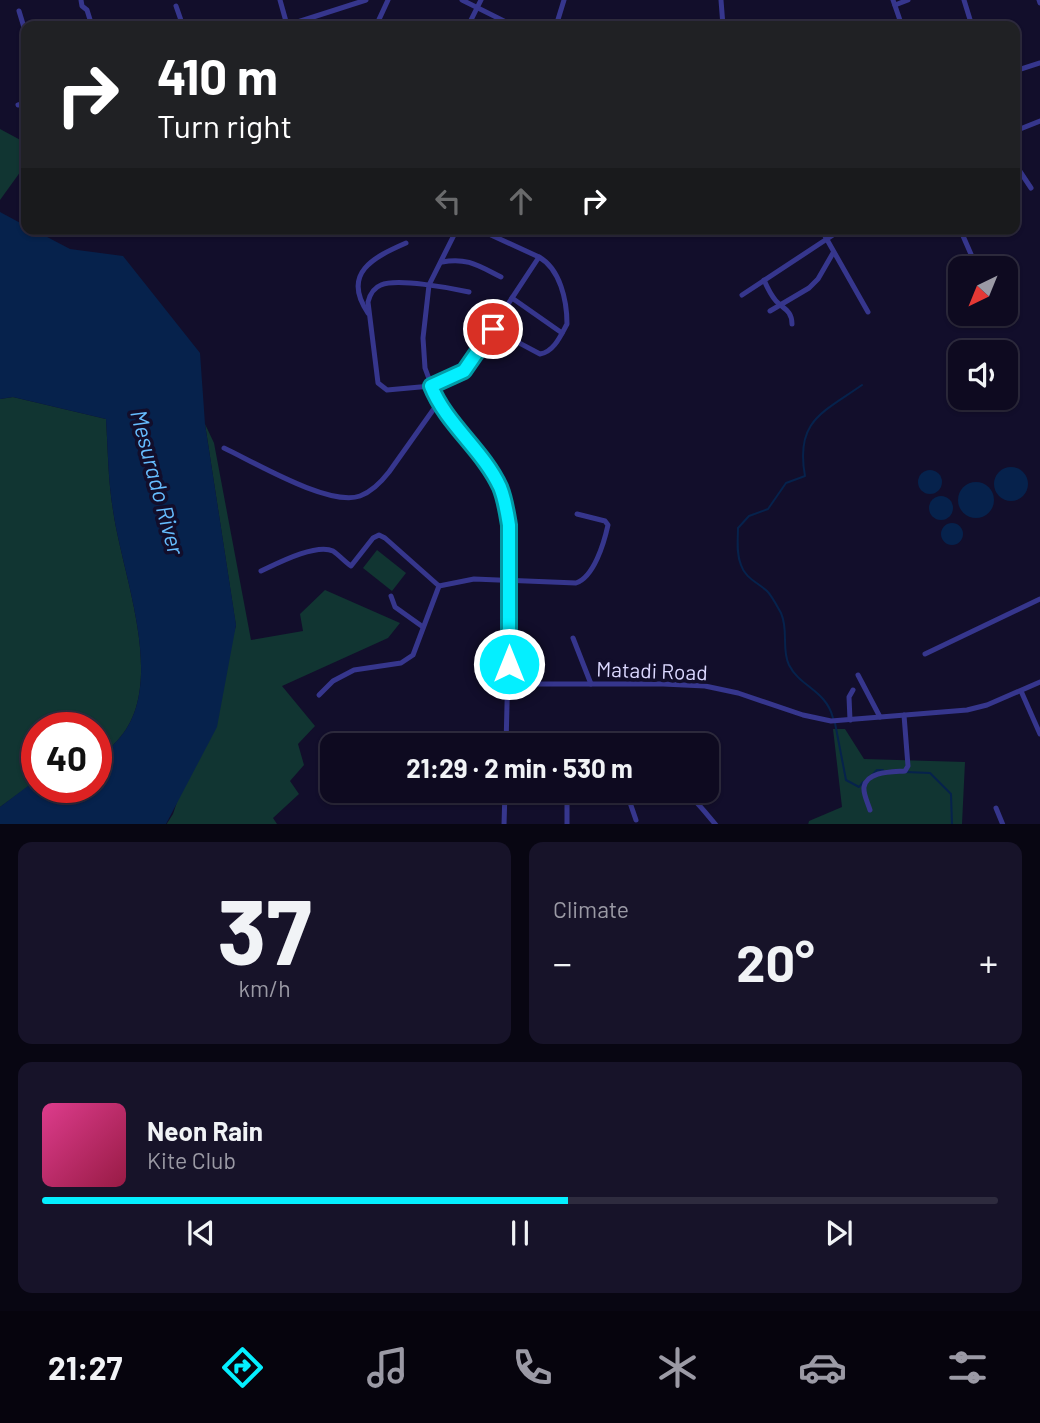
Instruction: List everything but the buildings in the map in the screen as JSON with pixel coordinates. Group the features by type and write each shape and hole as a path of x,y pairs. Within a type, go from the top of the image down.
{"street":[{"path":"80,0 90,21"},
{"path":"280,0 285,21"},
{"path":"301,21 366,0"},
{"path":"378,21 388,0"},
{"path":"462,0 504,21"},
{"path":"470,21 481,0"},
{"path":"558,21 564,0"},
{"path":"721,0 723,21"},
{"path":"900,21 894,3 908,0"},
{"path":"964,0 970,21"},
{"path":"176,6 181,21"},
{"path":"19,11 22,21"},
{"path":"1020,69 1040,63"},
{"path":"1020,129 1040,121"},
{"path":"1020,172 1031,188"},
{"path":"454,235 429,285 423,338 425,368 438,403 491,471 500,487 509,525 507,733"},
{"path":"491,235 539,257 552,266 564,297 567,324 549,352 540,354 493,329"},
{"path":"824,235 869,312"},
{"path":"742,295 832,235"},
{"path":"963,235 972,256"},
{"path":"370,316 359,295 363,270 377,256 406,243"},
{"path":"770,311 809,288 834,253"},
{"path":"470,292 429,285 384,283 370,295 378,383 381,386 391,390 431,386 464,371 539,257"},
{"path":"441,262 470,261 501,277"},
{"path":"764,280 775,300 792,317 792,324"},
{"path":"512,298 562,333"},
{"path":"224,448 325,495 359,496 383,480 438,403"},
{"path":"439,586 467,579 576,583 583,580 593,565 608,526 605,521 577,514"},
{"path":"261,571 299,554 325,550 333,551 351,566 373,538 379,535 439,586"},
{"path":"319,695 333,681 354,670 405,661 415,652 439,586"},
{"path":"391,596 395,607 423,627"},
{"path":"925,654 1040,599"},
{"path":"573,638 591,684"},
{"path":"858,675 880,717"},
{"path":"853,690 849,697 850,720 987,705 1040,682"},
{"name":"Matadi Road","path":"509,684 684,684 722,689 803,715 831,721 850,720"},
{"path":"1021,691 1040,734"},
{"path":"870,810 864,788 867,782 878,774 905,771 908,766 904,715"},
{"path":"504,824 505,803"},
{"path":"567,803 567,824"},
{"path":"630,803 636,820"},
{"path":"698,803 716,824"},
{"path":"996,808 1003,824"}],"green space":[{"path":"0,129 21,140 21,171 0,200"},
{"path":"13,397 106,419 111,499 138,630 141,661 140,691 132,718 112,747 112,712 21,712 21,792 0,807 0,399"},
{"path":"205,424 214,443 251,640 303,631 300,614 325,590 400,623 388,638 282,686 315,726 298,744 304,765 290,781 299,794 273,818 277,824 167,824 173,814 236,626"},
{"path":"377,550 406,573 392,591 363,568"},
{"path":"833,729 845,729 864,759 965,762 962,824 808,824 809,821 842,807"}],"water":[{"name":"Mesurado River","path":"0,212 21,223 21,235 43,235 70,249 123,256 200,353 205,424 236,625 217,727 166,824 0,824 0,807 21,791 21,803 112,803 112,746 132,718 140,691 141,661 138,630 111,499 106,419 13,397 0,399"},
{"path":"1011,467 1023,472 1028,484 1023,496 1011,501 999,496 994,484 999,472"},
{"path":"930,470 938,474 942,482 938,490 930,494 922,490 918,482 922,474"},
{"path":"976,482 988,488 994,500 988,512 976,518 964,512 958,500 964,488"},
{"path":"941,496 950,499 953,508 950,517 941,520 932,517 929,508 932,499"},
{"path":"952,523 960,526 963,534 960,542 952,545 944,542 941,534 944,526"}],"waterway":[{"path":"833,718 825,701 800,679 789,665 781,613 769,593 748,577 743,569 739,560 738,528 749,516 768,509 786,483 805,476 803,457 808,430 824,412 862,385"},
{"path":"835,723 846,780 859,787 863,782"},
{"path":"873,774 877,770 883,770"},
{"path":"906,772 930,773 951,794 952,824"}],"route":[{"path":"493,329 464,371 431,386 438,403 491,471 506,506 509,525 509,664"}]}
